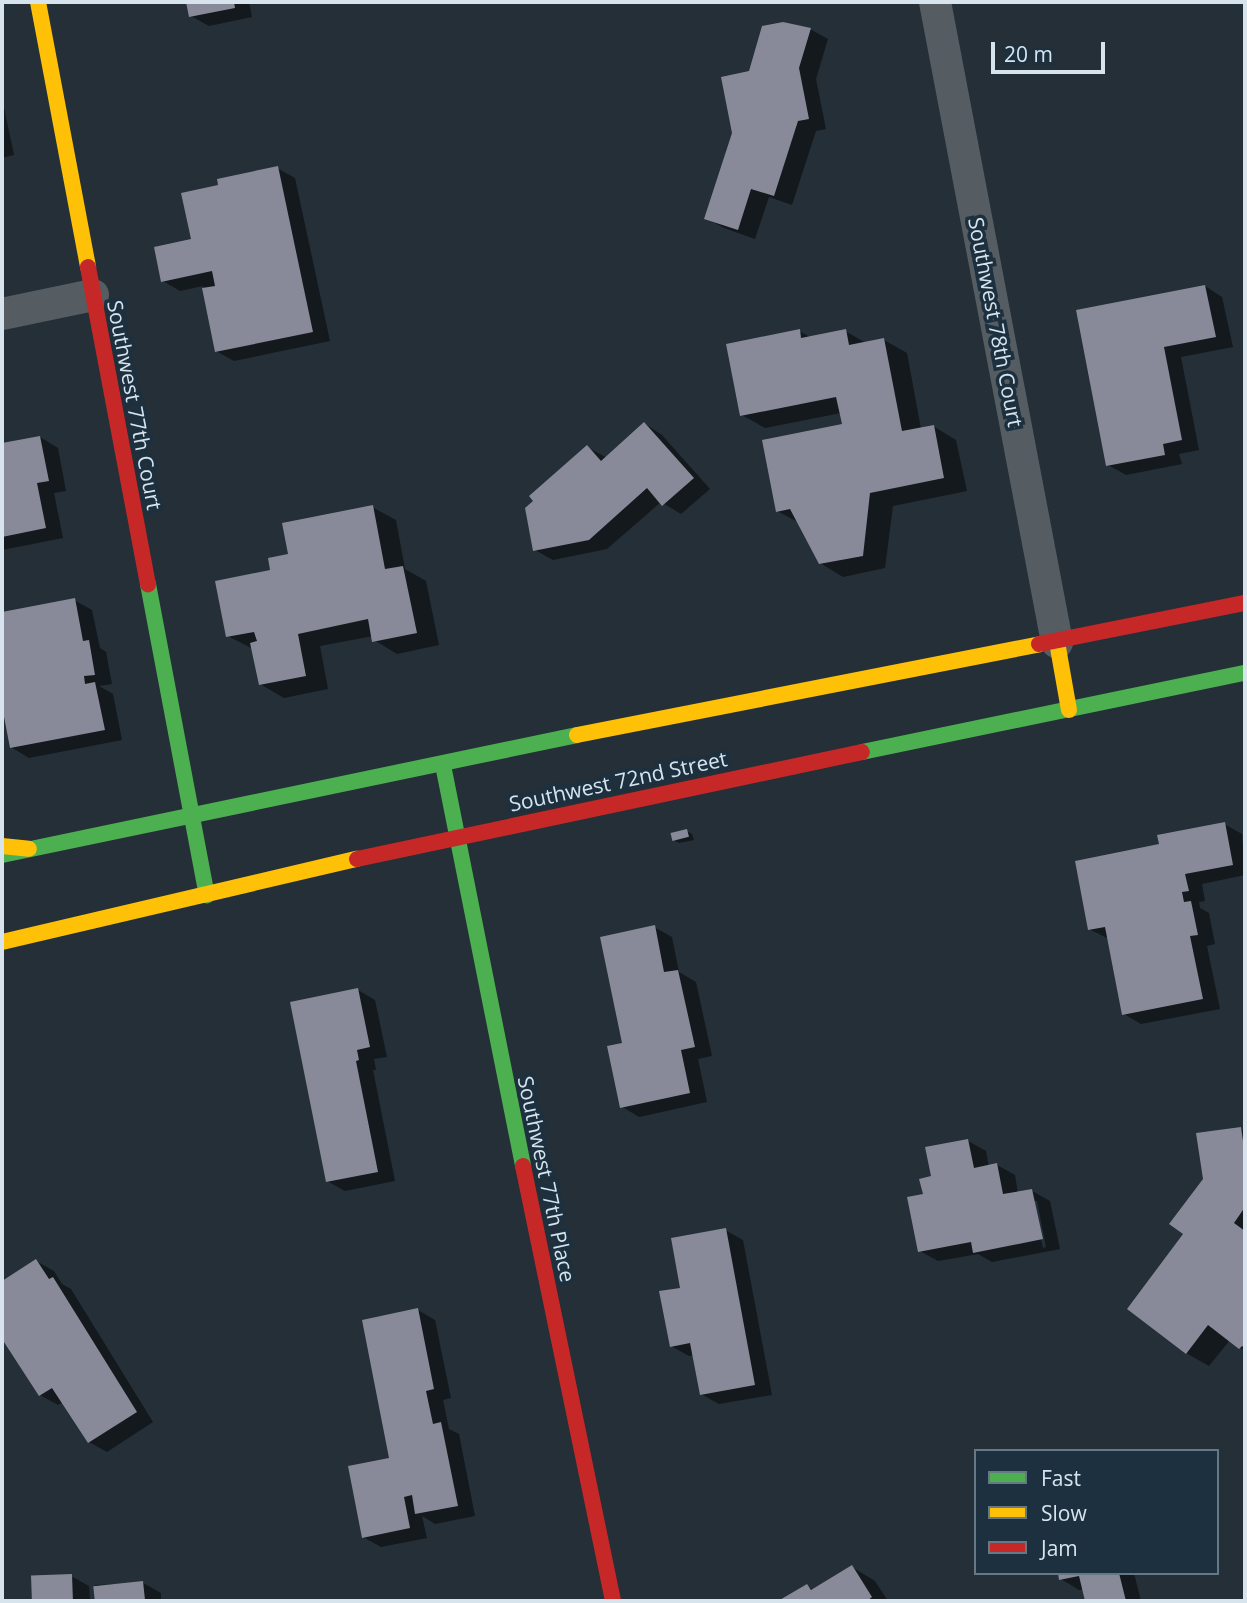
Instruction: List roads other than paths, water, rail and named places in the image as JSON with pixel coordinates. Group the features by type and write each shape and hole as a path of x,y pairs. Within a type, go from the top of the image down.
{"main road":[{"name":"Southwest 77th Court","path":"38,2 207,895"},
{"path":"2,855 651,720 1245,603"},
{"path":"1056,642 1069,710"},
{"name":"Southwest 72nd Street","path":"2,942 456,836 1245,673"},
{"name":"Southwest 77th Place","path":"443,765 614,1601"},
{"path":"2,846 29,849"}],"street":[{"name":"Southwest 78th Court","path":"935,2 1056,642"},
{"path":"2,314 93,295"}]}
